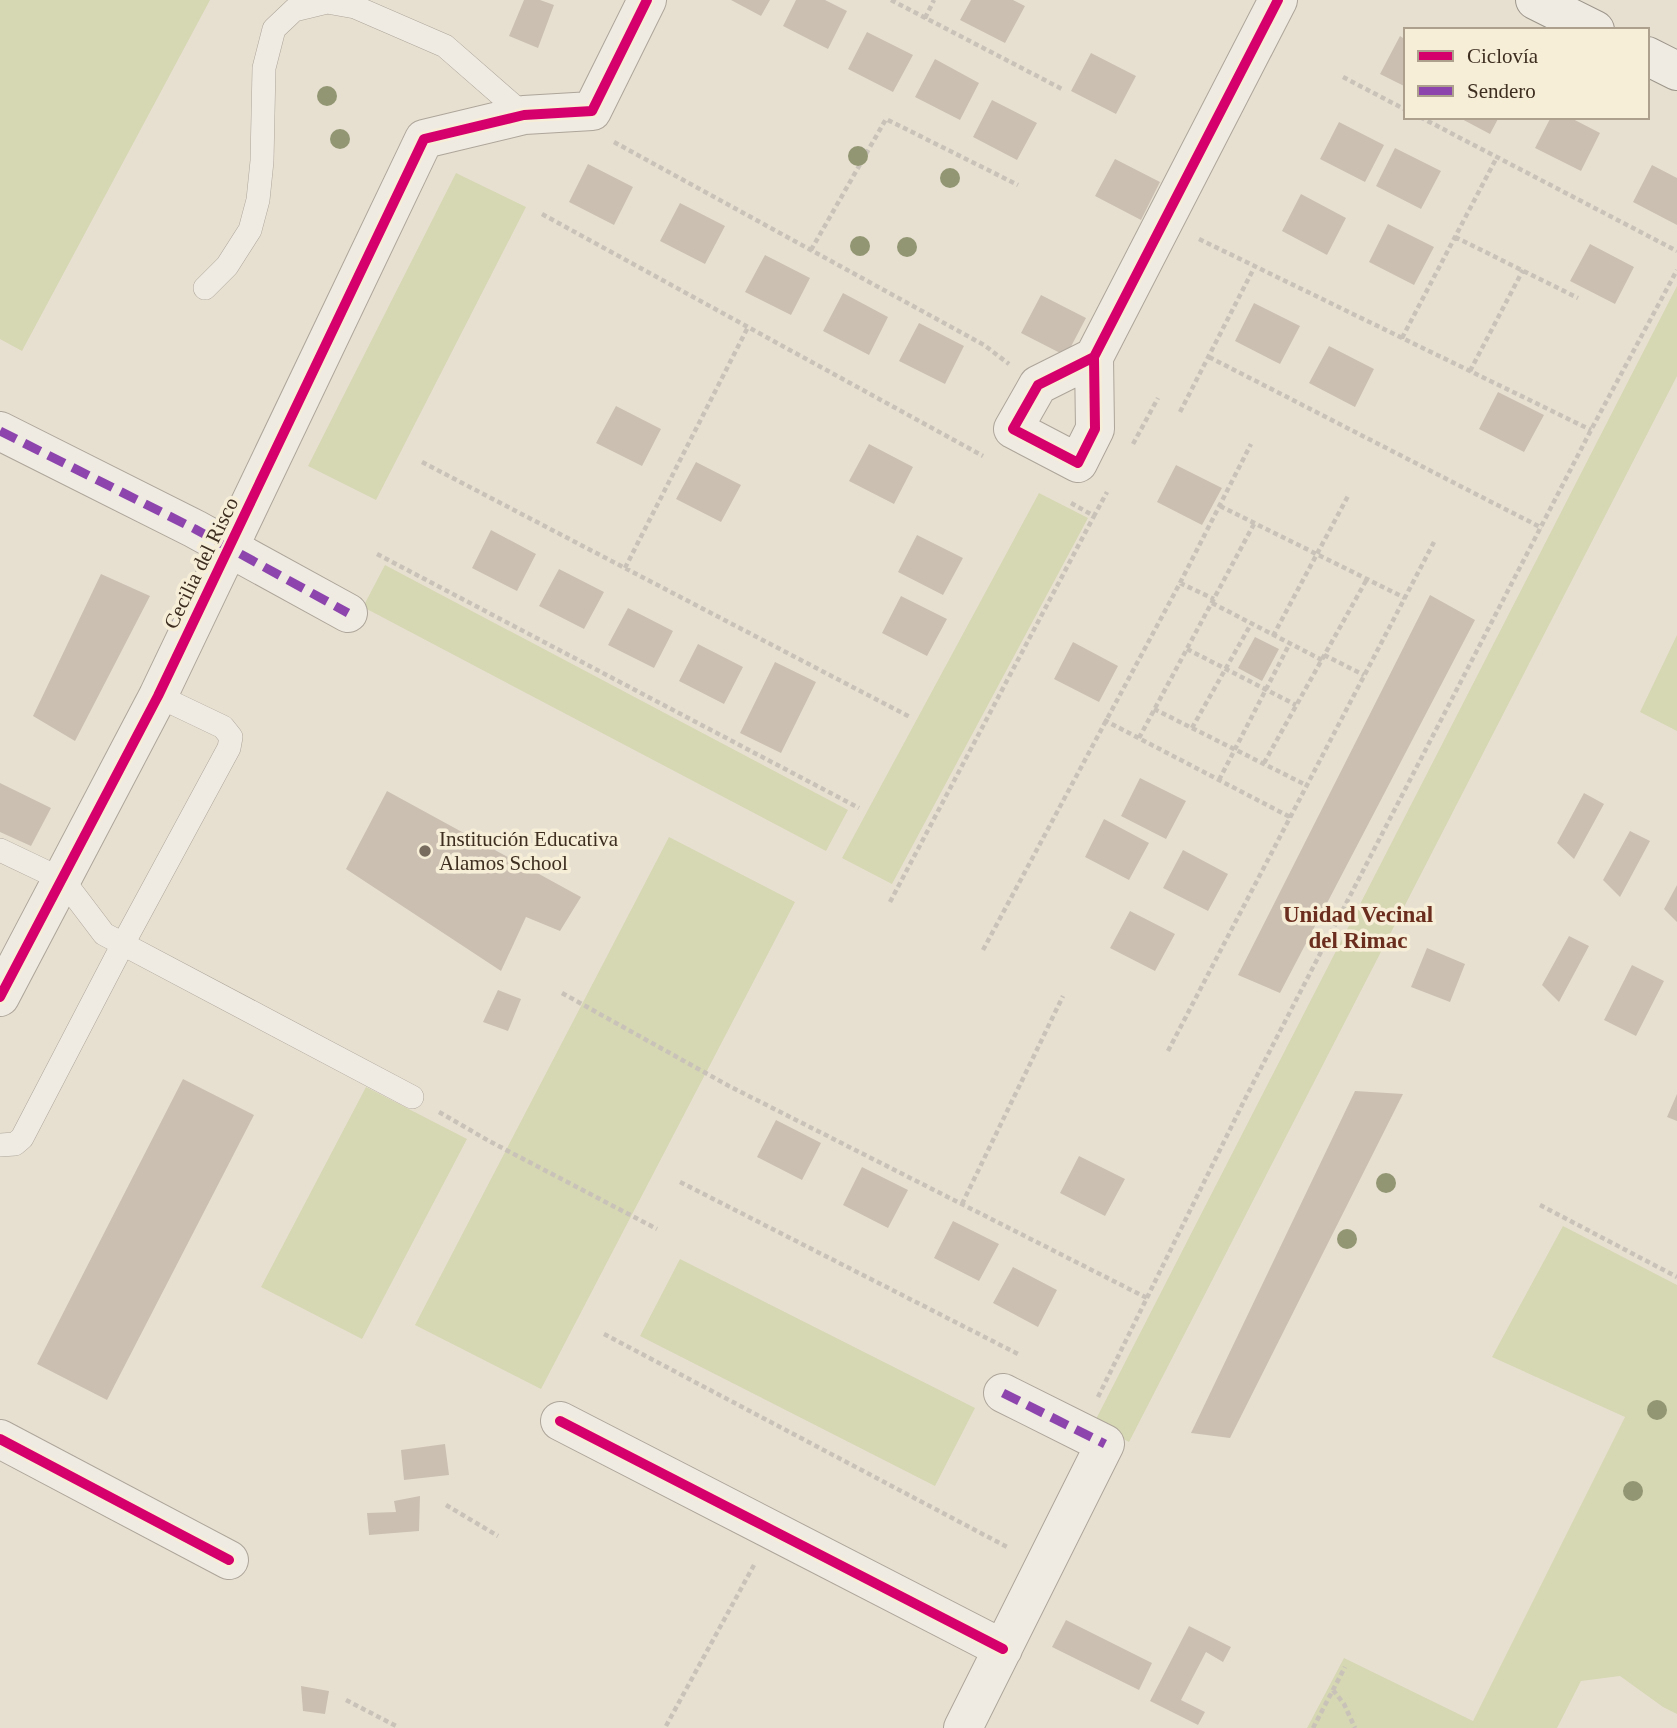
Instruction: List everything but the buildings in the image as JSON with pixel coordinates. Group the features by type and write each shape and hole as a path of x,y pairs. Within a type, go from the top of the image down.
{"street":[{"path":"524,115 600,125 647,0"},
{"path":"1094,358 1038,385 1013,429 1078,463 1095,429 1094,358 1278,0"},
{"path":"1535,0 1591,28"},
{"path":"1649,57 1677,71"},
{"name":"Cecilia del Risco","path":"0,997 158,696 424,139 524,115"},
{"path":"0,431 229,548 348,613"},
{"path":"963,1728 1105,1444 1003,1393"},
{"path":"560,1421 1003,1649"},
{"path":"0,1438 229,1560"}],"lane":[{"path":"205,288 227,266 250,230 261,174 264,68 274,29 294,10 327,2 355,7 444,46 524,115"},
{"path":"0,1145 15,1144 22,1138 229,748 231,737 223,727 158,696"},
{"path":"0,850 63,880 104,934 412,1097"}],"path":[{"path":"891,0 1062,89"},
{"path":"925,18 934,0"},
{"path":"1343,77 1404,109"},
{"path":"811,250 886,119 1018,185"},
{"path":"1424,119 1677,251"},
{"path":"600,125 811,250 984,345 1038,385"},
{"path":"1402,338 1497,157"},
{"path":"542,214 990,459"},
{"path":"1164,223 1591,430"},
{"path":"1455,237 1578,298"},
{"path":"1180,412 1255,267"},
{"path":"1470,371 1523,270"},
{"path":"1080,1432 1247,1095 1591,430 1677,271"},
{"path":"625,568 748,327"},
{"path":"1209,357 1542,528"},
{"path":"1132,445 1158,398"},
{"path":"983,950 1104,720 1180,583 1251,444"},
{"path":"422,462 910,717"},
{"path":"890,902 1113,481"},
{"path":"1273,636 1348,496"},
{"path":"1061,498 1094,516"},
{"path":"1220,506 1405,598"},
{"path":"1139,738 1254,524"},
{"path":"1168,1051 1434,542"},
{"path":"377,554 859,808"},
{"path":"1264,763 1367,579"},
{"path":"1180,583 1273,636 1364,675"},
{"path":"1192,728 1251,624"},
{"path":"1219,780 1290,643"},
{"path":"1187,649 1296,705"},
{"path":"1154,709 1306,785"},
{"path":"1104,720 1290,817"},
{"path":"562,993 729,1086 1147,1298"},
{"path":"962,1204 1063,996"},
{"path":"412,1097 489,1141 657,1229"},
{"path":"680,1182 1025,1357"},
{"path":"1540,1205 1677,1277"},
{"path":"604,1334 1044,1567"},
{"path":"1087,1389 1099,1395"},
{"path":"446,1504 498,1536"},
{"path":"666,1726 773,1531"},
{"path":"1313,1728 1345,1667"},
{"path":"1333,1690 1344,1704 1355,1728"},
{"path":"346,1700 398,1727"}],"green space":[{"path":"0,0 210,0 22,351 0,339"},
{"path":"456,173 526,207 376,500 308,466"},
{"path":"1677,286 1677,376 1129,1442 1094,1423"},
{"path":"1039,493 1088,518 892,884 842,858"},
{"path":"385,565 848,810 826,851 363,607"},
{"path":"1677,635 1677,731 1640,712"},
{"path":"669,837 795,902 541,1389 415,1325"},
{"path":"366,1087 467,1139 362,1339 261,1287"},
{"path":"1563,1226 1677,1285 1677,1714 1620,1676 1581,1681 1557,1728 1307,1728 1344,1658 1473,1721 1625,1417 1492,1357"},
{"path":"680,1259 975,1408 935,1486 640,1336"}],"marked path":[{"path":"0,431 195,529 348,613"},
{"path":"1003,1393 1105,1444"}],"cycle path":[{"path":"0,997 158,696 424,139 524,115 592,111 647,0"},
{"path":"1094,357 1038,385 1013,429 1078,463 1095,429 1094,357 1278,0"},
{"path":"560,1421 1003,1649"},
{"path":"0,1439 229,1560"}],"place":[{"name":"Institución Educativa Alamos School","path":"425,851"}],"district":[{"name":"Unidad Vecinal del Rimac","path":"1358,927"}]}
